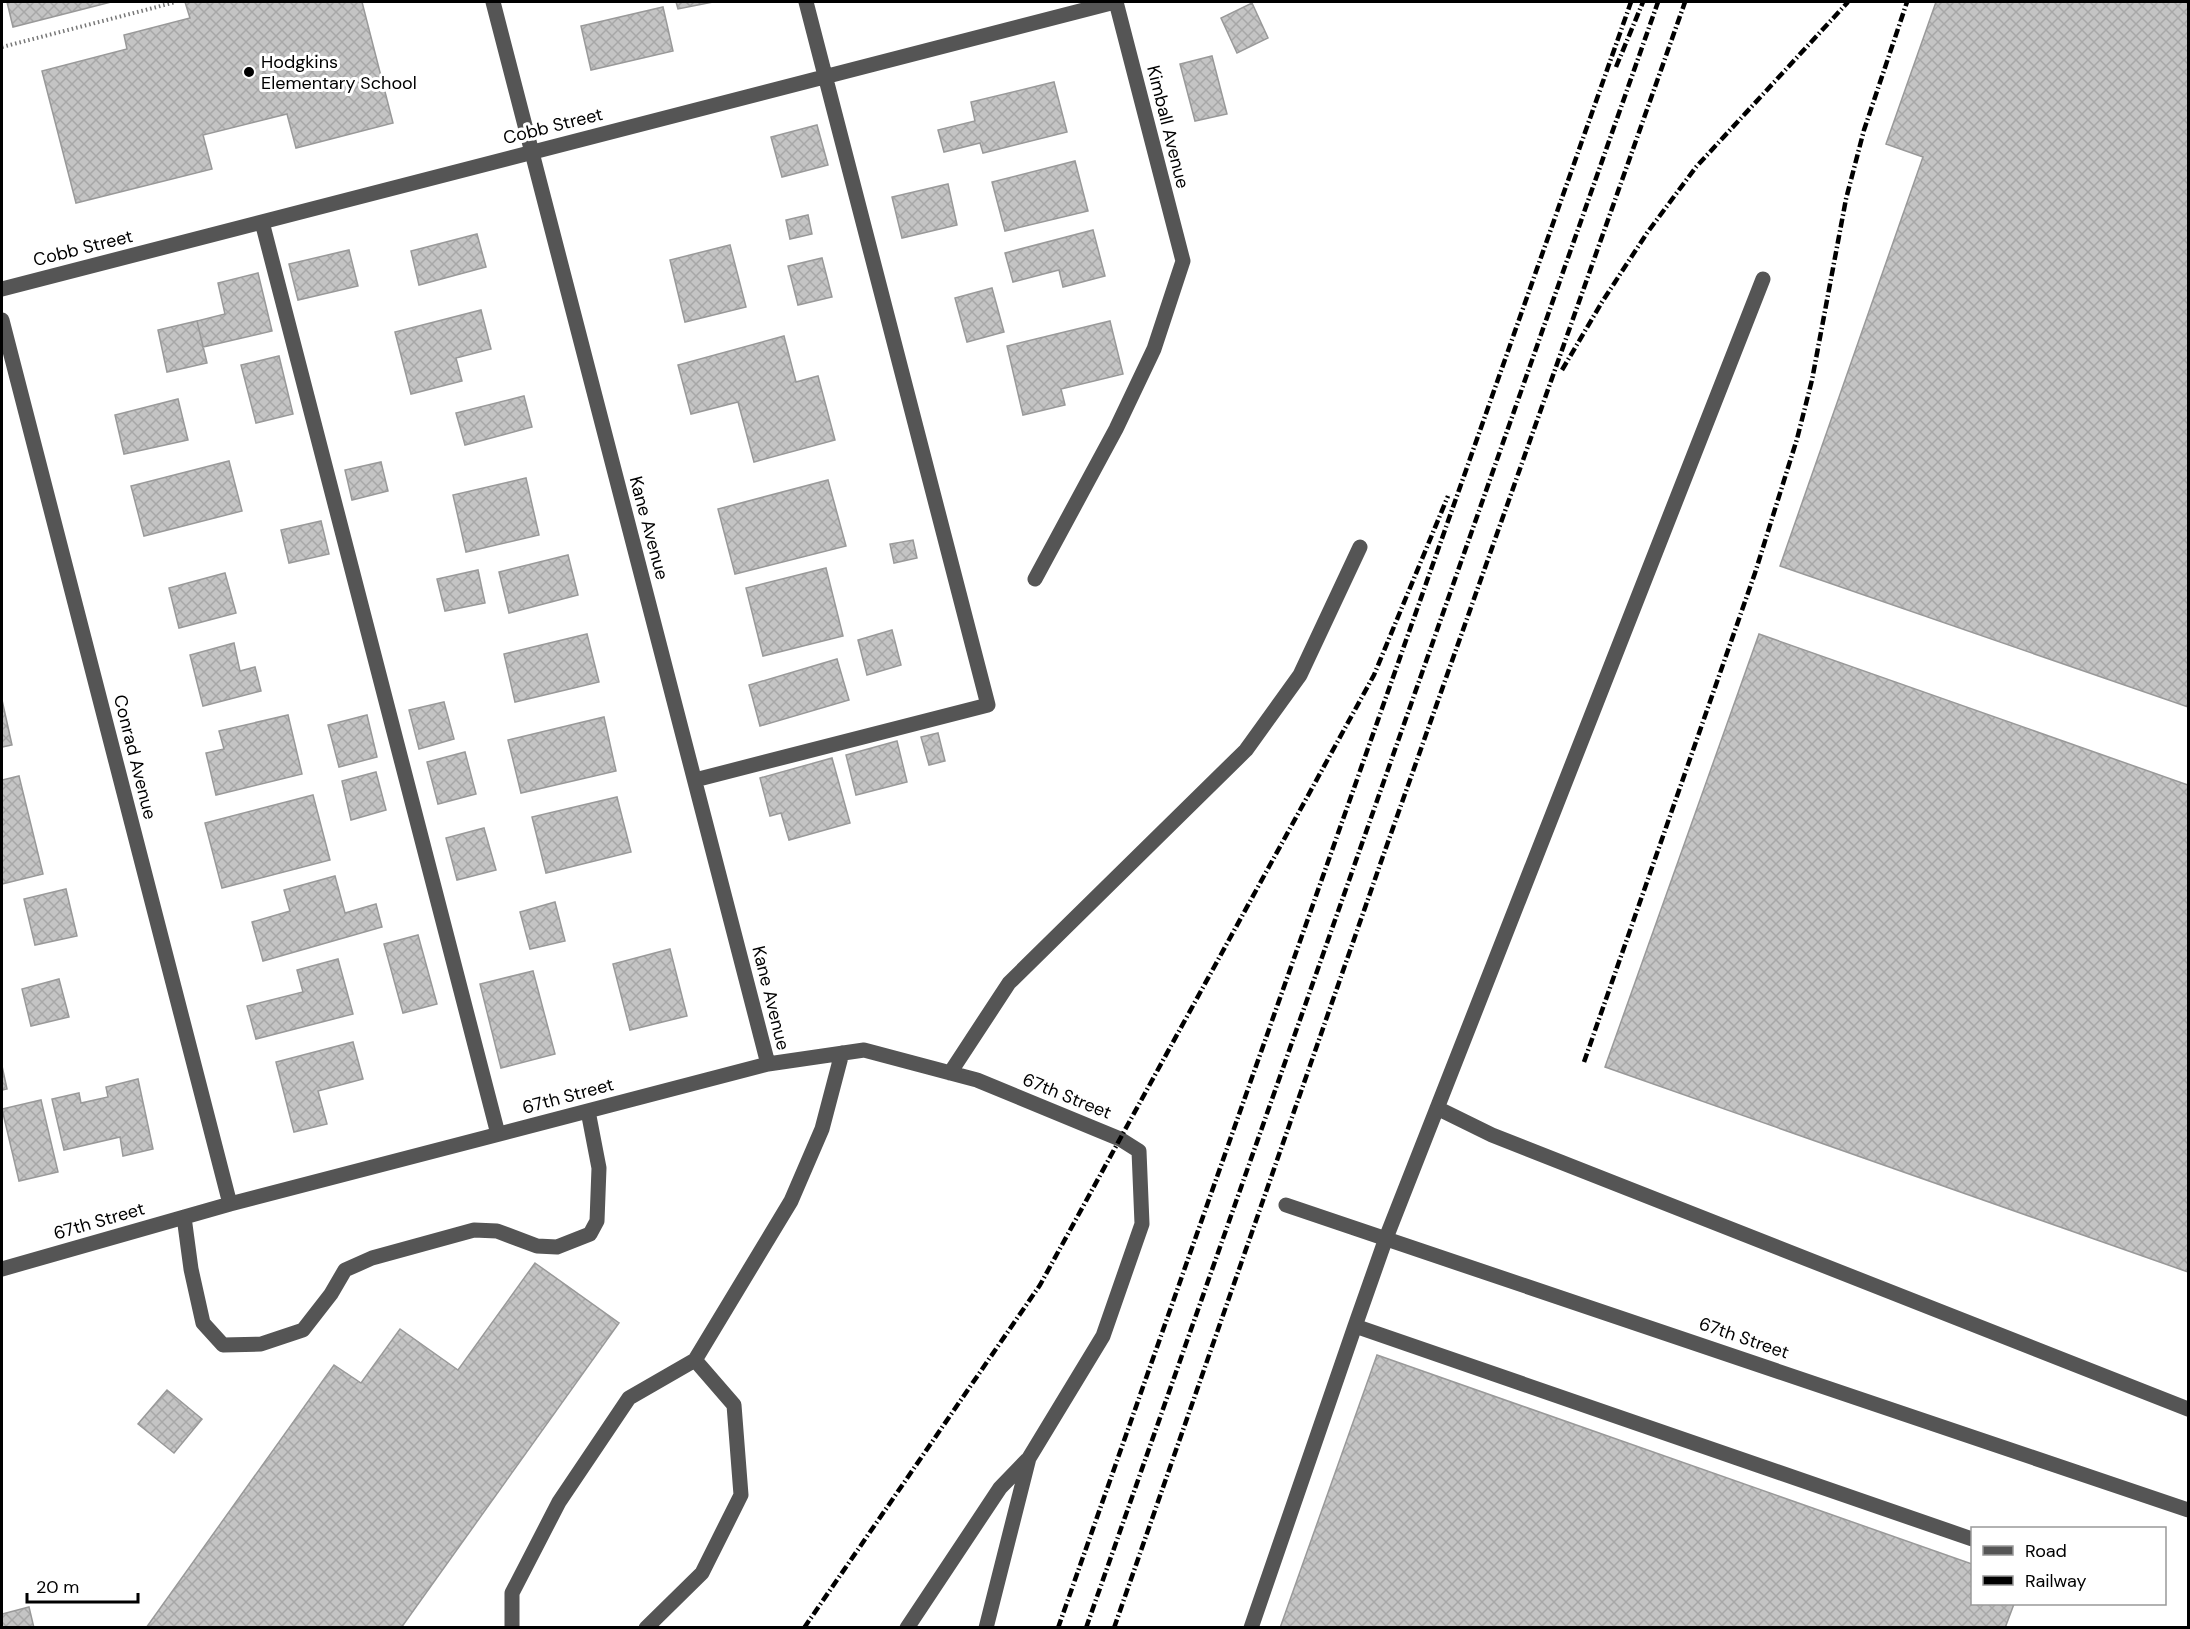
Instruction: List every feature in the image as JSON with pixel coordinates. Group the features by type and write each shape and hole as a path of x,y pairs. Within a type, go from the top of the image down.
{"street":[{"name":"Kane Avenue","path":"493,2 768,1064"},
{"path":"695,780 988,705 806,2"},
{"name":"Cobb Street","path":"2,289 1116,2"},
{"name":"Kimball Avenue","path":"1035,579 1116,429 1154,349 1183,261 1116,2"},
{"path":"262,222 498,1134"},
{"path":"1251,1628 1386,1238 1763,279"},
{"name":"Conrad Avenue","path":"2,320 230,1204"},
{"path":"950,1073 1009,983 1246,750 1300,675 1360,547"},
{"name":"67th Street","path":"2,1269 230,1204 768,1064 864,1050 977,1080 1120,1139 1139,1151 1142,1224 1103,1336 1029,1458"},
{"path":"512,1628 512,1593 559,1502 628,1398 695,1360 791,1202 822,1130 842,1053"},
{"path":"1437,1108 1492,1135 2188,1409"},
{"path":"184,1217 191,1269 203,1323 223,1345 261,1344 303,1330 331,1294 345,1270 372,1258 474,1230 497,1231 537,1246 557,1247 590,1234 597,1221 599,1168 588,1111"},
{"name":"67th Street","path":"1286,1205 2188,1510"},
{"path":"1355,1326 1971,1539"},
{"path":"646,1628 702,1573 741,1496 734,1405 695,1360"},
{"path":"907,1628 1000,1488 1029,1458"},
{"path":"986,1628 1029,1458"}],"path":[{"path":"2,47 176,3"}],"building":[{"path":"7,2 111,2 13,27"},
{"name":"Hodgkins Elementary School","path":"185,2 362,2 393,123 296,148 287,114 203,135 212,169 76,203 42,71 127,49 124,35 190,18"},
{"path":"676,2 713,2 678,9"},
{"path":"1936,2 2188,2 2188,707 1780,566 1923,157 1886,144"},
{"path":"1252,3 1268,38 1237,53 1221,18"},
{"path":"663,7 673,51 591,70 581,26"},
{"path":"1212,56 1227,114 1195,121 1180,64"},
{"path":"1054,82 1067,132 983,153 980,143 944,152 938,130 975,121 971,102"},
{"path":"817,125 828,165 782,177 771,137"},
{"path":"1075,161 1088,211 1005,231 992,182"},
{"path":"948,184 957,225 902,238 892,197"},
{"path":"808,215 812,234 790,239 786,220"},
{"path":"1093,230 1105,276 1063,287 1059,270 1013,282 1005,253"},
{"path":"477,234 486,267 419,285 411,251"},
{"path":"730,245 746,307 685,322 670,260"},
{"path":"349,250 358,286 298,300 289,264"},
{"path":"822,258 832,297 798,305 788,266"},
{"path":"258,273 272,331 203,347 197,321 225,314 218,283"},
{"path":"992,288 1004,332 967,342 955,298"},
{"path":"481,310 491,349 456,358 462,381 411,394 395,332"},
{"path":"197,321 207,363 167,372 158,330"},
{"path":"1110,321 1123,374 1061,389 1065,405 1023,415 1007,346"},
{"path":"784,336 796,382 818,376 835,440 754,462 738,402 691,414 678,365"},
{"path":"279,356 293,414 256,423 241,365"},
{"path":"524,396 532,427 465,445 456,413"},
{"path":"178,399 188,440 124,454 115,415"},
{"path":"229,461 242,511 144,536 131,486"},
{"path":"381,462 388,491 352,500 345,470"},
{"path":"526,478 539,535 466,552 453,495"},
{"path":"828,480 846,546 735,574 718,509"},
{"path":"321,521 329,554 289,563 281,530"},
{"path":"913,540 917,558 894,563 890,544"},
{"path":"568,555 578,595 509,613 499,572"},
{"path":"826,568 843,636 763,656 746,588"},
{"path":"478,570 485,603 445,611 437,579"},
{"path":"225,573 236,613 179,628 169,588"},
{"path":"892,630 901,665 867,675 858,640"},
{"path":"587,634 599,682 515,702 504,654"},
{"path":"1759,634 2188,785 2188,1272 1605,1067"},
{"path":"234,643 240,671 255,667 261,691 203,706 190,655"},
{"path":"837,659 849,700 760,726 749,685"},
{"path":"2,700 12,745 2,747"},
{"path":"444,702 454,739 419,749 409,710"},
{"path":"288,715 302,774 216,795 206,753 224,749 219,731"},
{"path":"367,715 377,757 339,767 328,725"},
{"path":"604,717 616,771 521,793 508,740"},
{"path":"938,733 945,761 929,765 921,737"},
{"path":"897,741 907,782 856,795 846,755"},
{"path":"465,752 476,794 438,804 427,762"},
{"path":"832,758 850,823 789,840 781,813 770,816 760,778"},
{"path":"376,772 386,810 351,820 342,781"},
{"path":"19,776 43,874 2,884 2,780"},
{"path":"313,795 330,860 222,888 205,823"},
{"path":"617,797 631,852 546,873 532,817"},
{"path":"484,828 496,870 457,880 446,838"},
{"path":"335,876 345,913 376,904 382,927 263,961 252,922 290,911 284,890"},
{"path":"66,889 77,936 35,945 24,899"},
{"path":"555,902 565,941 530,949 520,912"},
{"path":"418,935 437,1004 403,1013 384,944"},
{"path":"670,949 687,1016 630,1030 613,964"},
{"path":"338,959 353,1014 256,1039 247,1006 303,992 297,970"},
{"path":"533,971 555,1054 501,1068 480,984"},
{"path":"59,979 69,1017 31,1026 22,989"},
{"path":"353,1042 363,1079 318,1091 327,1124 294,1132 276,1062"},
{"path":"2,1066 7,1089 2,1090"},
{"path":"138,1079 153,1149 123,1156 120,1137 64,1150 52,1099 79,1093 81,1103 108,1097 106,1087"},
{"path":"41,1100 58,1172 19,1181 2,1109"},
{"path":"535,1263 619,1323 401,1628 146,1628 334,1365 361,1383 400,1329 458,1370"},
{"path":"1377,1355 1971,1564 1971,1605 2014,1605 2005,1628 1280,1628"},
{"path":"167,1390 202,1419 174,1453 138,1424"},
{"path":"29,1607 34,1628 2,1628 2,1614"}],"railway":[{"path":"1058,1628 1631,2"},
{"path":"1616,67 1643,2"},
{"path":"1086,1628 1658,2"},
{"path":"1114,1628 1382,859 1685,2"},
{"path":"1562,370 1602,302 1647,233 1696,167 1848,2"},
{"path":"1584,1062 1755,573 1797,439 1812,380 1846,199 1864,130 1907,2"},
{"path":"804,1628 1040,1285 1374,675 1448,496"}],"place":[{"name":"Hodgkins Elementary School","path":"249,72"}]}
